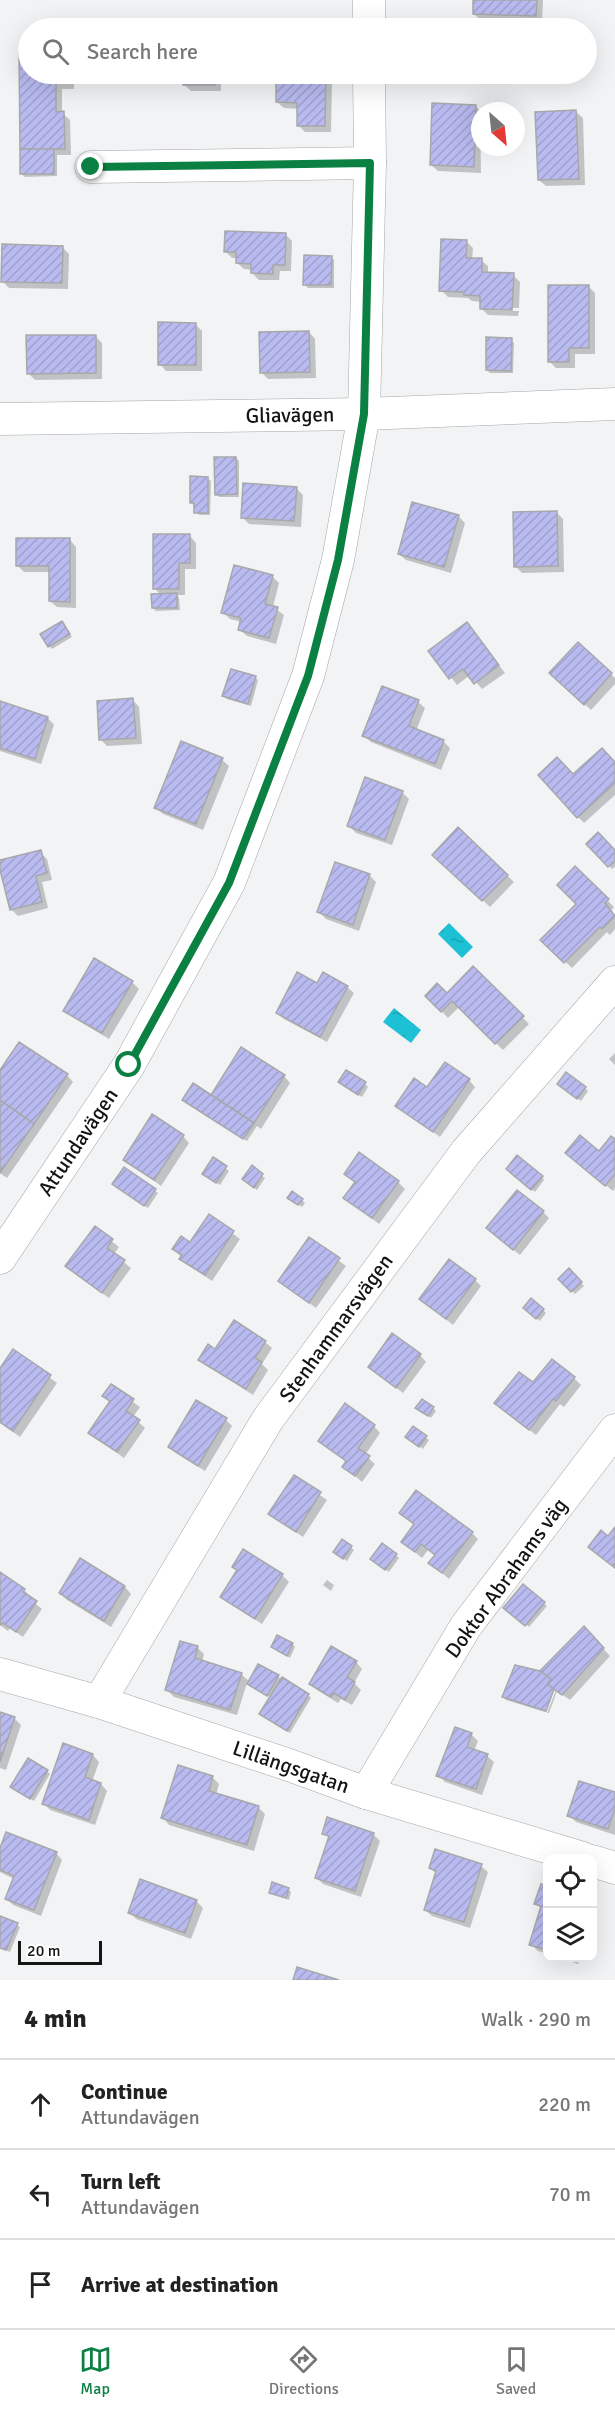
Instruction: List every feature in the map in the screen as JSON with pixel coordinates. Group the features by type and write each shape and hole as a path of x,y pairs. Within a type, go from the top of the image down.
{"street":[{"path":"369,0 369,18"},
{"name":"Attundavägen","path":"0,1258 10,1223 129,1065 229,883 308,676 338,560 364,414 370,163 369,84"},
{"path":"91,167 370,163"},
{"name":"Gliavägen","path":"0,419 364,414 615,404"},
{"name":"Stenhammarsvägen","path":"99,1702 268,1419 466,1152 615,982"},
{"name":"Doktor Abrahams väg","path":"366,1793 466,1626 615,1430"},
{"name":"Lillängsgatan","path":"0,1674 99,1702 290,1765 366,1793 570,1854"},
{"path":"597,1863 615,1868"}],"water":[{"path":"449,923 473,947 462,958 438,934"},
{"path":"394,1008 421,1030 411,1043 383,1022"}],"building":[{"path":"473,0 537,0 536,16 473,14"},
{"path":"19,84 56,84 56,112 64,111 65,149 20,149"},
{"path":"183,84 215,84 215,85"},
{"path":"276,84 326,84 325,126 297,126 297,103 276,102"},
{"path":"432,103 471,105 471,156 474,156 474,167 430,165"},
{"path":"576,110 579,179 538,180 535,112"},
{"path":"20,149 54,149 54,174 20,174"},
{"path":"225,231 286,233 285,265 273,265 273,274 251,273 251,264 236,263 236,252 224,252"},
{"path":"441,239 467,240 466,258 482,258 482,272 514,273 512,310 480,309 480,296 464,295 464,292 439,291"},
{"path":"2,244 63,246 62,283 1,282"},
{"path":"304,255 332,256 331,285 303,285"},
{"path":"548,285 589,285 589,348 569,348 569,362 548,362"},
{"path":"158,322 196,323 196,365 158,365"},
{"path":"309,331 310,372 260,373 259,332"},
{"path":"26,335 96,335 96,373 27,374"},
{"path":"486,337 512,338 511,371 486,370"},
{"path":"214,457 236,457 237,494 215,495"},
{"path":"190,476 208,477 208,513 194,513 194,503 190,503"},
{"path":"243,483 297,487 294,521 241,518"},
{"path":"412,502 459,515 444,567 398,554"},
{"path":"557,511 558,566 514,567 513,512"},
{"path":"153,534 190,534 190,563 179,563 179,589 153,589"},
{"path":"16,538 70,538 70,602 49,601 49,566 16,566"},
{"path":"234,565 273,575 265,604 278,607 269,638 238,630 241,618 221,613"},
{"path":"177,593 177,608 152,608 151,594"},
{"path":"62,621 70,634 48,647 40,634"},
{"path":"467,622 499,665 474,684 463,669 449,679 428,651"},
{"path":"578,642 612,673 584,705 549,673"},
{"path":"231,669 256,676 248,704 222,696"},
{"path":"382,686 419,700 409,726 444,740 435,764 362,736"},
{"path":"133,698 136,738 99,740 97,701"},
{"path":"0,701 48,717 35,759 0,748"},
{"path":"181,741 223,758 196,824 154,808"},
{"path":"602,748 615,762 615,783 577,818 538,775 557,757 573,774"},
{"path":"365,777 403,791 385,840 347,826"},
{"path":"458,827 508,875 482,901 432,855"},
{"path":"598,832 615,850 615,861 608,867 586,844"},
{"path":"41,850 47,873 36,876 42,902 10,910 0,870 0,860"},
{"path":"335,862 370,874 353,925 317,912"},
{"path":"575,866 609,899 605,903 615,916 602,929 600,927 564,963 540,940 576,904 557,885"},
{"path":"94,958 133,981 102,1033 63,1011"},
{"path":"473,966 524,1016 495,1044 452,1001 441,1012 425,996 437,983 447,993"},
{"path":"297,972 317,983 323,972 348,986 320,1037 276,1013"},
{"path":"19,1042 68,1074 34,1124 0,1100 0,1070"},
{"path":"241,1047 285,1075 254,1123 211,1095"},
{"path":"445,1062 470,1079 433,1132 395,1106 414,1078 427,1087"},
{"path":"346,1070 366,1082 358,1095 338,1082"},
{"path":"566,1072 586,1087 577,1099 557,1084"},
{"path":"193,1083 254,1123 243,1139 182,1100"},
{"path":"0,1100 34,1124 0,1173"},
{"path":"152,1114 184,1135 154,1180 123,1160"},
{"path":"580,1135 599,1151 611,1136 615,1139 615,1174 605,1186 565,1153"},
{"path":"359,1152 399,1181 372,1218 343,1198 355,1182 344,1174"},
{"path":"517,1155 543,1176 531,1190 506,1169"},
{"path":"213,1157 227,1166 216,1183 202,1174"},
{"path":"252,1165 263,1174 254,1188 242,1179"},
{"path":"124,1167 156,1189 144,1206 112,1184"},
{"path":"517,1190 544,1211 513,1250 486,1228"},
{"path":"292,1191 303,1199 298,1205 287,1198"},
{"path":"209,1214 234,1231 205,1275 179,1259 182,1255 172,1249 181,1236 190,1242"},
{"path":"95,1226 113,1239 107,1248 125,1260 102,1293 65,1266"},
{"path":"309,1237 340,1258 309,1303 278,1281"},
{"path":"449,1259 476,1279 446,1319 419,1299"},
{"path":"569,1268 582,1282 571,1292 558,1279"},
{"path":"531,1298 544,1309 536,1319 523,1308"},
{"path":"234,1320 266,1341 255,1358 262,1362 246,1389 198,1360 208,1344 215,1349"},
{"path":"392,1333 421,1354 396,1388 368,1367"},
{"path":"13,1349 51,1375 13,1431 0,1422 0,1368"},
{"path":"552,1359 575,1377 556,1401 553,1399 529,1430 494,1403 519,1372 533,1382"},
{"path":"111,1384 134,1399 126,1411 140,1420 117,1452 88,1433 110,1401 102,1396"},
{"path":"422,1399 434,1407 428,1416 415,1408"},
{"path":"196,1400 227,1418 198,1466 168,1447"},
{"path":"345,1403 375,1425 358,1448 370,1456 355,1476 342,1467 346,1461 318,1441"},
{"path":"413,1426 427,1436 419,1447 405,1437"},
{"path":"294,1475 321,1492 296,1532 268,1514"},
{"path":"416,1490 473,1532 442,1573 428,1563 435,1555 421,1544 415,1552 401,1542 414,1524 399,1513"},
{"path":"615,1527 615,1568 588,1547 601,1530 608,1536"},
{"path":"342,1539 352,1546 343,1559 333,1552"},
{"path":"382,1543 397,1554 385,1570 370,1559"},
{"path":"243,1549 283,1574 255,1619 220,1597 237,1570 232,1567"},
{"path":"80,1558 125,1586 104,1621 59,1593"},
{"path":"0,1572 25,1589 23,1592 37,1601 16,1632 3,1623 0,1625"},
{"path":"523,1584 545,1602 525,1626 503,1608"},
{"path":"584,1626 604,1648 562,1695 547,1684 551,1679 540,1671"},
{"path":"277,1635 293,1643 287,1656 271,1647"},
{"path":"180,1641 198,1646 195,1658 242,1673 230,1710 165,1690"},
{"path":"331,1646 357,1661 347,1677 355,1682 345,1700 334,1693 331,1697 309,1684"},
{"path":"258,1664 279,1675 267,1696 247,1684"},
{"path":"515,1665 540,1671 551,1679 547,1684 554,1689 546,1711 502,1697"},
{"path":"282,1677 309,1694 287,1731 259,1714"},
{"path":"0,1712 15,1717 0,1762"},
{"path":"455,1727 472,1733 467,1747 488,1754 476,1789 436,1776"},
{"path":"63,1743 93,1754 85,1777 101,1783 89,1820 42,1804"},
{"path":"28,1758 48,1770 30,1799 10,1787"},
{"path":"178,1765 213,1776 209,1791 259,1806 247,1845 161,1818"},
{"path":"579,1781 615,1792 615,1808 608,1829 567,1816"},
{"path":"327,1817 374,1833 355,1891 315,1878 329,1836 322,1834"},
{"path":"6,1832 57,1852 34,1910 5,1899 14,1876 0,1870 0,1848"},
{"path":"435,1849 482,1864 464,1922 424,1910 436,1871 429,1868"},
{"path":"140,1879 197,1900 185,1933 128,1913"},
{"path":"272,1882 289,1888 286,1898 269,1893"},
{"path":"541,1884 543,1885 543,1949 529,1945 541,1906 534,1904"},
{"path":"0,1916 18,1923 6,1950 0,1948"},
{"path":"297,1967 339,1980 293,1980"}],"route":[{"path":"91,167 370,163 364,414 338,560 308,676 229,883 129,1065"}]}
